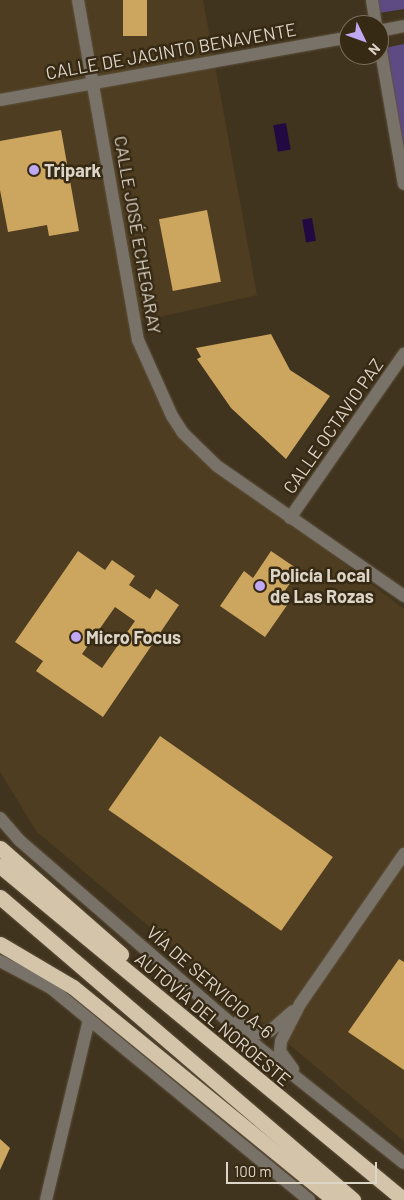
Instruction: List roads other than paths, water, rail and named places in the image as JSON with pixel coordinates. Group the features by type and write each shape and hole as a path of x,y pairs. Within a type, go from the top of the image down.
{"highway":[{"name":"AUTOVÍA DEL NOROESTE","path":"0,848 7,863 196,1018 211,1041 404,1200"},
{"path":"0,897 354,1200"},
{"path":"0,944 73,987 334,1200"}],"street":[{"name":"CALLE JOSÉ ECHEGARAY","path":"78,0 138,340 168,408 183,433 217,466 404,596"},
{"path":"372,0 374,15"},
{"path":"389,30 404,26"},
{"name":"CALLE DE JACINTO BENAVENTE","path":"0,100 339,39"},
{"path":"383,65 404,184"},
{"name":"CALLE OCTAVIO PAZ","path":"290,518 404,354"},
{"name":"VÍA DE SERVICIO A-6","path":"0,818 19,840 128,934 351,1124 404,1163"},
{"path":"351,1124 285,1062 280,1052 280,1041 300,1004 404,854"},
{"path":"128,934 246,1028 258,1033 270,1031 300,1004"},
{"path":"0,961 51,988 309,1200"},
{"path":"46,1200 89,1019"}],"place":[{"name":"Tripark","path":"34,170"},
{"name":"Policía Local de Las Rozas","path":"260,586"},
{"name":"Micro Focus","path":"76,637"}]}
